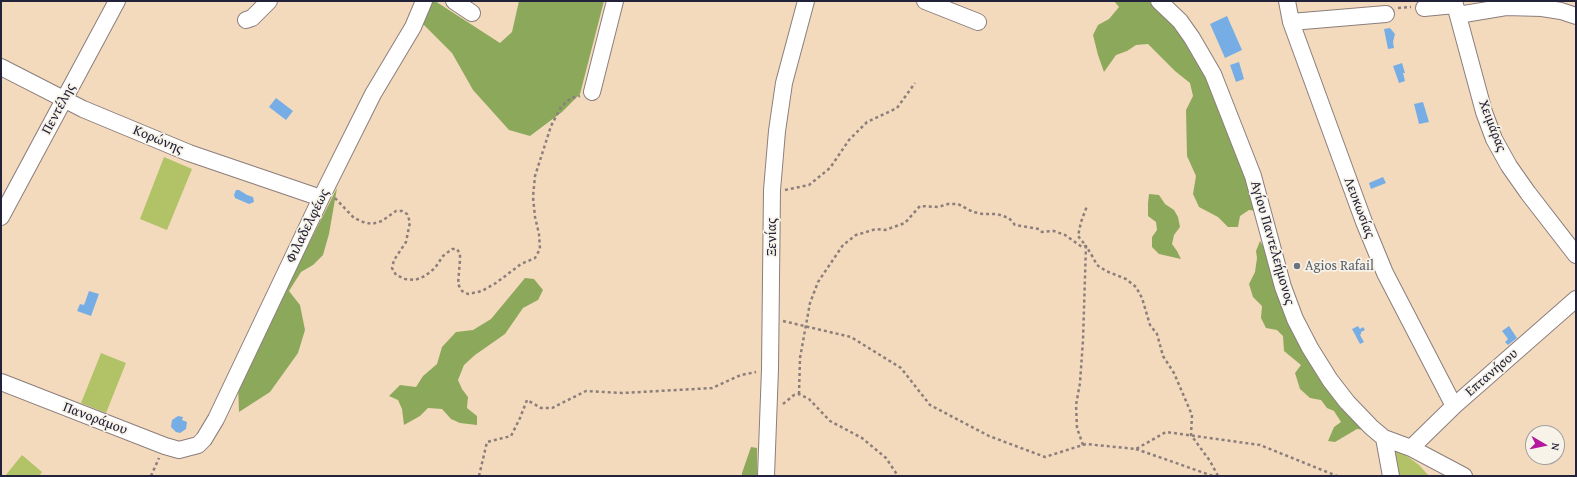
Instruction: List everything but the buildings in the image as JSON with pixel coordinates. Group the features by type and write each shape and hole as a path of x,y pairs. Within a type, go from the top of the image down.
{"street":[{"name":"Πεντέλης","path":"1,217 117,1"},
{"path":"246,20 252,18 269,1"},
{"name":"Φιλαδελφέως","path":"191,448 198,445 204,439 216,419 324,191 372,94 413,27 424,1"},
{"path":"454,1 472,13"},
{"path":"592,92 615,1"},
{"name":"Ξενίας","path":"766,476 770,369 772,190 777,130 784,83 806,1"},
{"path":"925,1 978,22"},
{"name":"Αγίου Παντελεήμονος","path":"1159,1 1180,21 1192,38 1213,74 1253,176 1283,287 1295,318 1310,348 1330,380 1347,402 1384,438 1411,448 1464,476"},
{"name":"Λευκωσίας","path":"1287,1 1291,22 1364,222 1385,273 1454,406"},
{"name":"Χειμάρας","path":"1456,7 1484,112 1494,139 1509,166 1528,193 1576,255"},
{"path":"1424,8 1542,8 1561,11 1576,16"},
{"path":"1291,22 1386,14"},
{"name":"Κορώνης","path":"1,67 64,100 189,153 324,191"},
{"name":"Επτανήσου","path":"1411,448 1454,406 1576,299"},
{"name":"Πανοράμου","path":"1,382 165,446 179,450 191,448"},
{"path":"1384,438 1391,476"}],"path":[{"path":"772,190 790,189 809,185 830,168 849,140 867,122 896,108 916,83"},
{"path":"324,191 335,198 354,218 363,222 372,224 382,221 396,211 402,211 407,214 410,222 406,242 394,260 392,268 396,275 405,280 415,280 426,276 435,268 443,256 452,249 457,249 460,254 458,284 462,291 468,294 482,291 496,283 521,264 535,258 540,249 533,197 535,176 551,126 560,107 571,98 583,96 592,92"},
{"path":"799,394 800,358 810,303 818,282 843,245 856,235 876,229 885,230 905,223 920,206 938,207 948,204 958,204 973,212 996,214 1009,218 1015,225 1039,229 1042,232 1054,230 1065,235 1082,247 1086,246"},
{"path":"1087,206 1078,236 1092,254 1097,265 1106,271 1126,279 1136,287 1142,298 1150,324 1157,334 1163,356 1174,373 1192,415 1191,435 1210,461 1218,476"},
{"path":"1083,445 1077,428 1076,405 1080,383 1083,340 1086,246"},
{"path":"771,318 851,337 902,368 930,405 989,436 1045,457 1083,445 1136,449 1213,476"},
{"path":"479,476 487,442 511,436 527,400 541,408 552,408 586,391 622,393 712,388 741,375 770,369"},
{"path":"768,411 776,409 794,395 799,394 809,399 830,420 862,438 886,458 898,476"},
{"path":"1136,449 1166,432 1191,435 1260,445 1337,476"},
{"path":"150,476 165,446"}],"green space":[{"path":"430,1 435,1 500,43 512,32 519,1 604,1 580,94 562,112 530,136 509,130 473,90 452,53 421,22"},
{"path":"1114,1 1153,1 1184,33 1205,70 1258,211 1249,210 1240,216 1238,227 1228,227 1218,217 1199,207 1193,194 1196,176 1187,156 1186,110 1193,96 1190,83 1175,71 1148,44 1136,45 1127,51 1116,55 1104,72 1093,35 1098,25 1109,19 1119,7"},
{"path":"164,157 192,169 167,230 140,219"},
{"path":"337,188 329,234 323,255 313,265 301,272 289,291 300,305 305,330 298,353 270,392 239,412 238,384"},
{"path":"1149,194 1159,195 1165,204 1174,210 1178,217 1180,227 1174,235 1172,244 1181,259 1159,254 1152,247 1152,237 1157,230 1156,222 1148,216"},
{"path":"1260,241 1266,251 1273,278 1367,430 1357,429 1335,442 1328,441 1334,427 1341,422 1334,411 1327,408 1321,400 1310,398 1300,389 1295,373 1301,365 1284,351 1283,336 1277,330 1266,328 1261,318 1262,306 1253,297 1249,284 1255,272 1257,258 1256,251"},
{"path":"525,278 534,279 543,290 538,300 523,308 505,334 475,355 464,365 458,380 468,397 467,408 477,416 477,425 460,423 451,419 442,409 428,408 420,416 404,425 402,409 398,400 389,396 400,385 416,387 423,376 437,364 442,347 456,332 473,330 491,319"},
{"path":"101,353 126,363 106,413 81,403"},
{"path":"751,447 757,448 757,476 742,476 742,473"},
{"path":"1393,448 1419,465 1429,476 1400,476 1395,468"},
{"path":"22,455 42,472 39,476 5,476"}],"water":[{"path":"1227,16 1242,50 1225,58 1210,24"},
{"path":"1390,28 1395,34 1393,42 1394,48 1388,49 1384,29"},
{"path":"1239,62 1244,79 1236,82 1230,65"},
{"path":"1402,63 1405,73 1403,73 1405,81 1399,83 1393,66"},
{"path":"276,98 293,111 286,120 269,107"},
{"path":"1423,102 1429,122 1419,124 1414,104"},
{"path":"1383,177 1386,183 1371,189 1369,183"},
{"path":"236,190 253,197 254,202 249,204 235,198 234,195"},
{"path":"89,291 99,294 91,316 77,311 80,304 84,305"},
{"path":"1358,326 1360,329 1363,327 1365,330 1361,332 1360,335 1364,342 1360,344 1352,329"},
{"path":"1509,326 1517,338 1508,345 1505,342 1508,339 1502,331"},
{"path":"178,416 183,417 182,420 187,422 186,429 180,433 176,432 171,427 172,420"}],"place":[{"name":"Agios Rafail","path":"1297,266"}]}
